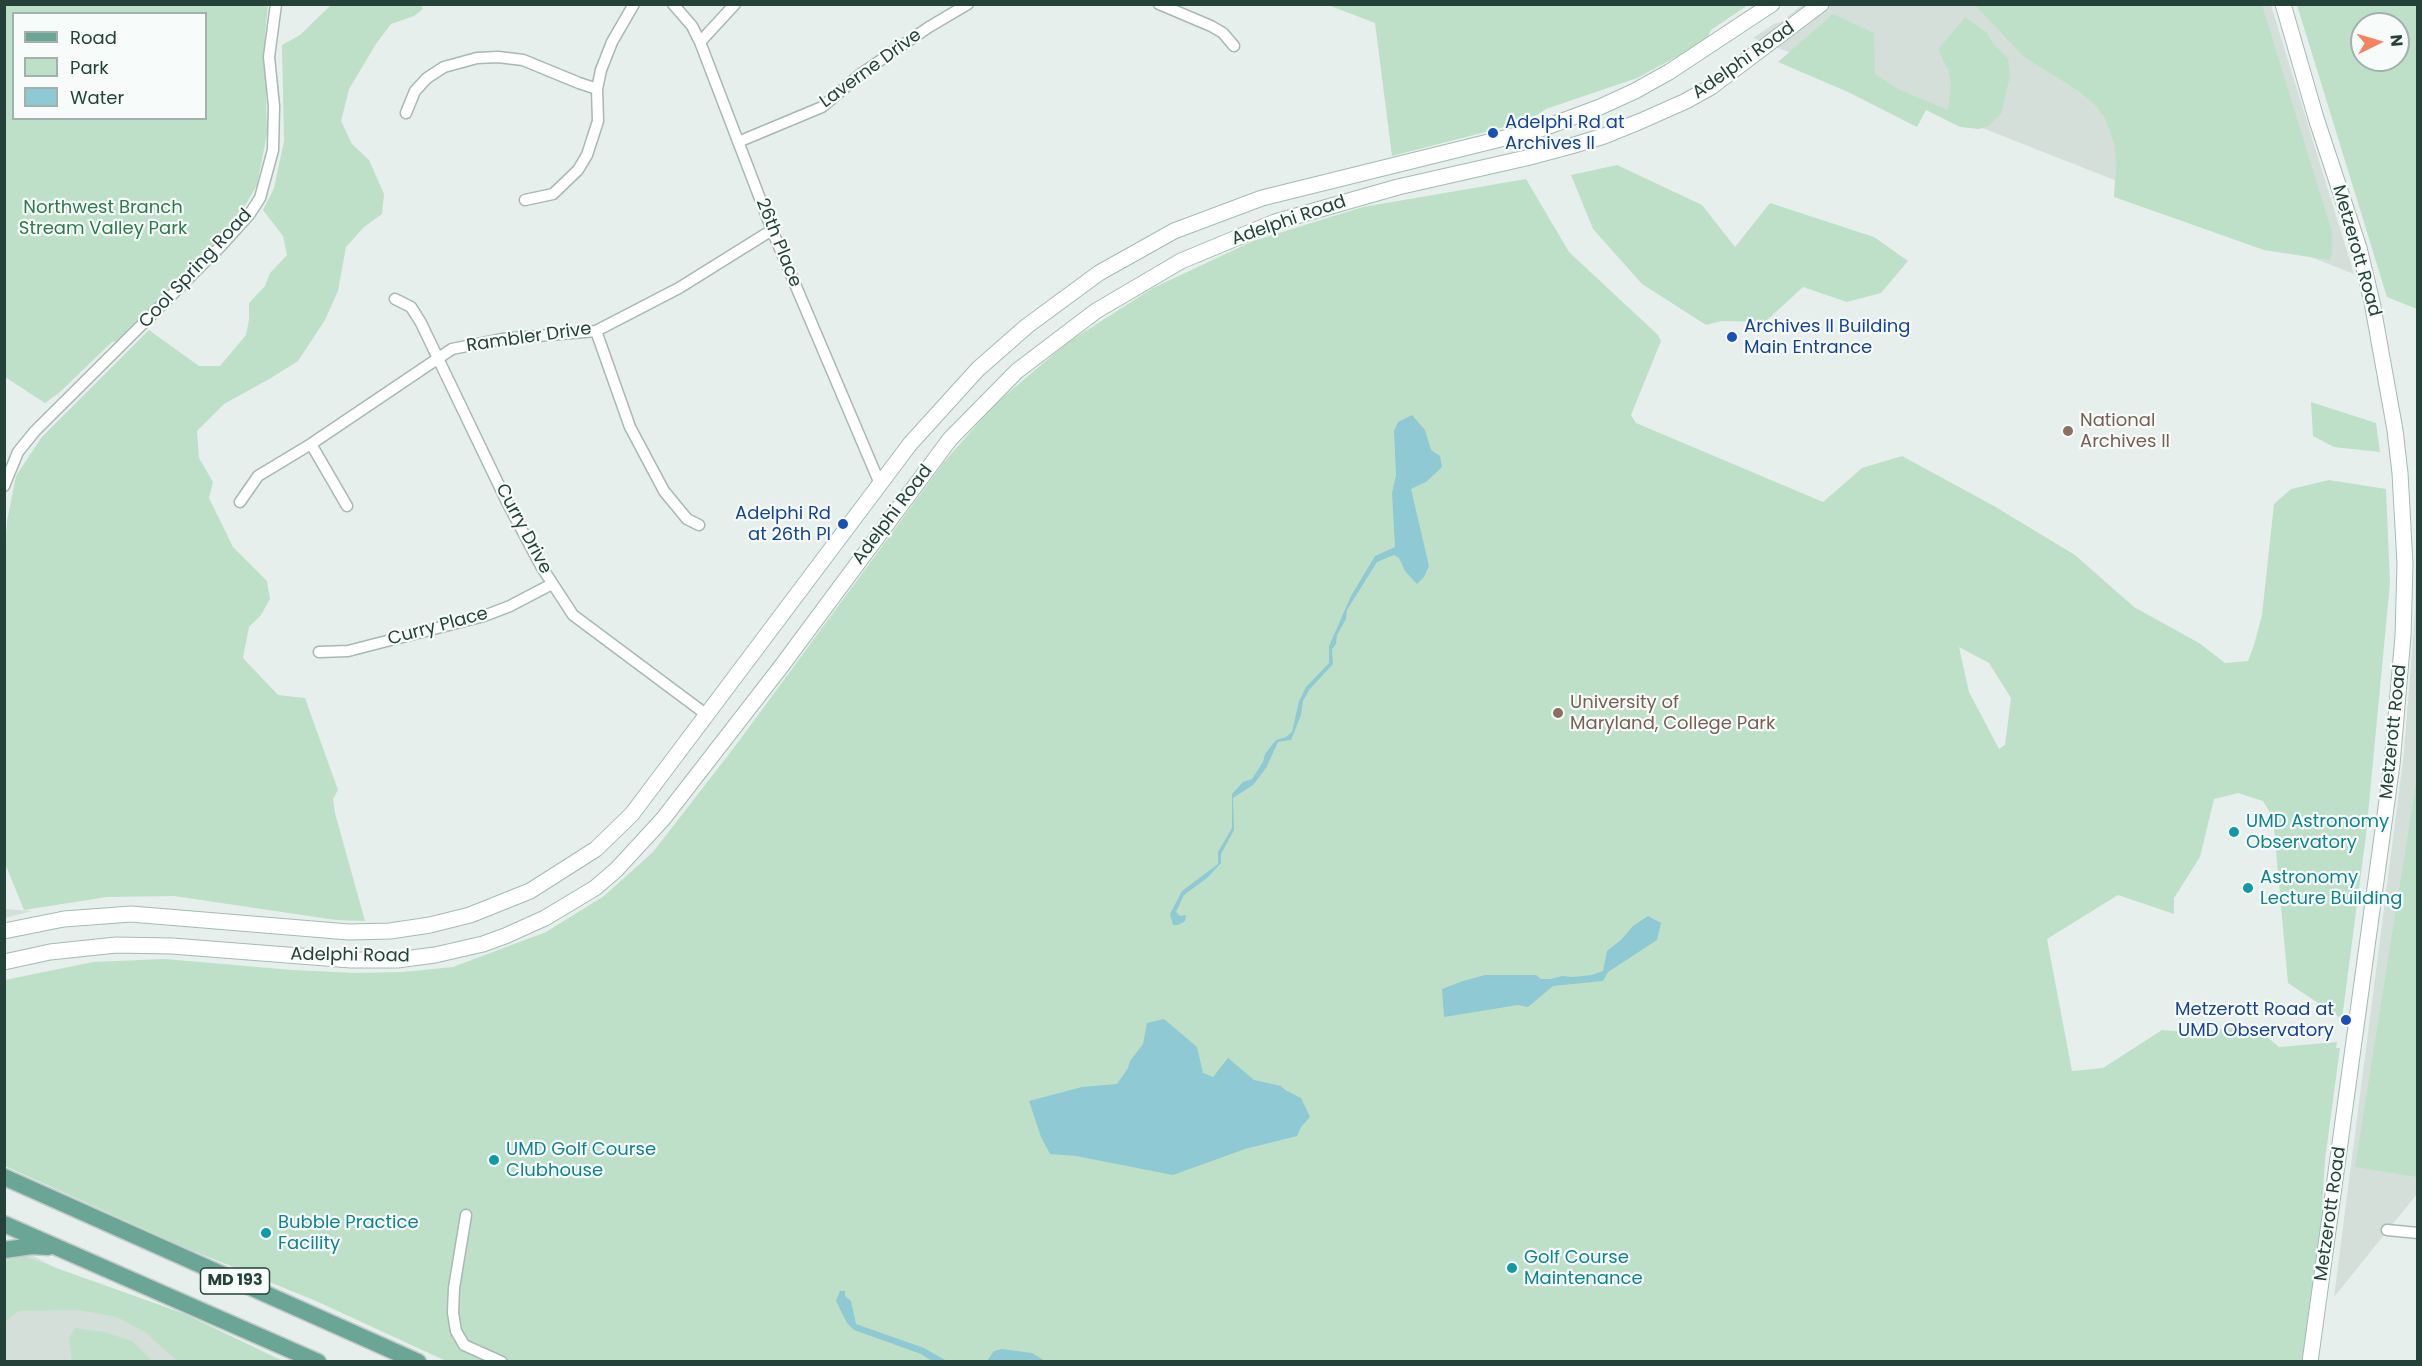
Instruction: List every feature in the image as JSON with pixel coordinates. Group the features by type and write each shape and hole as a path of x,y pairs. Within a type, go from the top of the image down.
{"main road":[{"name":"Adelphi Road","path":"4,932 64,919 130,914 369,932 430,925 471,915 512,900 539,886 596,849 632,814 910,444 978,369 1027,326 1099,273 1150,244 1212,215 1263,198 1541,129 1600,106 1635,91 1669,72 1772,4"},
{"name":"Adelphi Road","path":"4,962 50,952 116,945 172,946 351,960 398,960 435,955 483,944 545,918 595,888 663,819 780,668 950,439 1017,371 1096,311 1181,261 1275,222 1398,187 1526,158 1604,136 1641,121 1711,87 1821,4"},
{"name":"Metzerott Road","path":"2283,4 2316,118 2359,248 2372,302 2395,430 2401,483 2405,564 2403,636 2392,764 2310,1362"},
{"name":"MD 193","path":"4,1177 418,1362"},
{"name":"MD 193","path":"4,1224 318,1362"},
{"path":"4,1250 32,1246 59,1249"}],"street":[{"name":"Cool Spring Road","path":"4,486 18,452 35,431 221,246 249,215 260,198 273,150 274,106 269,57 276,4"},
{"path":"525,200 553,194 578,170 587,155 596,130 597,88 612,42 634,4"},
{"name":"26th Place","path":"673,4 692,26 700,42 771,230 880,484"},
{"path":"700,42 735,4"},
{"name":"Laverne Drive","path":"738,142 822,107 862,73 929,27 968,4"},
{"path":"1158,4 1223,33 1234,46"},
{"path":"406,113 415,91 427,78 444,67 477,58 498,57 523,60 597,88"},
{"name":"Rambler Drive","path":"240,502 258,476 452,349 483,342 596,330 679,288 771,230"},
{"name":"Curry Drive","path":"395,299 411,308 421,323 507,502 552,584 573,615 707,715"},
{"path":"596,330 635,436 664,491 687,519 699,525"},
{"path":"310,444 347,506"},
{"name":"Curry Place","path":"319,652 348,651 484,616 510,606 552,584"},
{"path":"466,1215 454,1288 454,1323 465,1345 502,1362"},
{"path":"2388,1230 2418,1233"}],"shaded area":[{"path":"1802,5 2271,5 2354,274 1753,38 1781,22"},
{"path":"2416,557 2418,557 2417,1194 2334,1297 2404,753 2415,612"},
{"path":"5,909 32,911 5,918"},
{"path":"4,1240 98,1291 258,1361 5,1361"}],"green space":[{"path":"421,4 423,9 414,16 391,24 376,44 349,89 341,121 352,144 369,160 384,194 382,214 364,227 346,247 338,291 325,320 298,361 224,404 197,431 199,458 213,482 209,498 233,547 267,581 270,599 261,615 249,627 243,658 278,695 305,698 338,790 333,799 335,813 365,921 336,920 174,896 107,897 24,910 4,861 4,571 7,521 16,476 41,438 149,330 199,366 220,366 246,335 249,303 265,286 270,273 287,255 283,236 263,210 274,188 284,141 282,45 300,35 331,5"},
{"name":"Northwest Branch Stream Valley Park","path":"4,5 268,5 265,35 267,134 257,185 232,228 117,341 112,342 60,392 45,403 5,377"},
{"path":"1328,5 1748,5 1711,30 1706,41 1637,78 1546,109 1528,121 1392,156 1375,23"},
{"path":"1975,5 2262,5 2332,232 2332,254 2329,260 2264,250 2114,197 2116,162 2114,142 2105,118 2095,105 2080,92 2023,56"},
{"path":"2297,5 2417,5 2417,309 2387,297"},
{"path":"1833,14 1874,33 1875,74 1898,89 1948,110 1951,85 1948,69 1938,50 1965,17 1986,32 1995,46 2008,59 2010,76 2001,114 1989,126 1979,129 1960,127 1926,110 1917,127 1848,92 1778,62"},
{"path":"1617,165 1702,205 1735,247 1770,203 1874,237 1908,261 1881,293 1847,302 1803,287 1765,322 1722,321 1706,325 1642,284 1593,229 1571,175"},
{"name":"University of Maryland, College Park","path":"1526,179 1569,252 1658,335 1661,341 1631,415 1636,423 1823,502 1862,468 1902,456 1994,506 2075,555 2134,607 2199,643 2225,663 2248,661 2254,645 2262,615 2274,504 2291,489 2329,480 2386,489 2390,583 2366,835 2342,1019 2288,983 2273,818 2263,801 2238,793 2214,799 2200,857 2174,898 2174,914 2118,895 2047,939 2072,1071 2103,1068 2162,1030 2188,1032 2266,1025 2266,1036 2279,1047 2337,1042 2336,1048 2340,1048 2325,1160 2318,1274 2302,1361 446,1361 316,1301 184,1247 5,1166 5,980 93,962 165,959 292,970 356,973 402,972 453,967 546,932 604,896 653,852 736,745 944,462 994,405 1067,343 1153,288 1253,241 1363,207","holes":["1959,647 1989,663 2011,698 2005,745 1999,749 1969,692"]},
{"path":"2311,402 2376,423 2380,452 2334,447 2313,436"},
{"path":"2417,777 2418,1177 2355,1167"},
{"path":"23,1256 185,1314 283,1361 177,1361 145,1332 117,1317 79,1310 19,1311 5,1322 5,1261"},
{"path":"75,1328 104,1332 132,1341 152,1361 72,1361 69,1338"}],"water":[{"path":"1412,415 1425,430 1431,450 1440,456 1442,467 1426,482 1411,489 1429,566 1424,577 1417,584 1405,571 1399,558 1394,555 1377,562 1347,610 1346,619 1332,649 1333,664 1309,690 1303,701 1301,715 1291,740 1278,742 1266,768 1253,785 1233,798 1234,830 1221,854 1221,863 1207,878 1184,895 1176,912 1180,916 1186,915 1185,921 1173,925 1170,914 1182,891 1218,864 1218,852 1232,828 1232,794 1243,782 1252,779 1263,762 1265,754 1276,740 1292,732 1299,701 1306,687 1329,663 1329,646 1351,596 1375,556 1395,547 1392,493 1396,475 1394,431 1398,422"},
{"path":"1648,916 1661,923 1657,940 1608,972 1603,981 1553,986 1528,1007 1518,1005 1444,1017 1442,989 1463,981 1485,975 1536,975 1541,979 1550,979 1562,976 1592,975 1603,971 1607,951 1633,926"},
{"path":"1164,1019 1197,1047 1203,1073 1213,1077 1228,1058 1254,1080 1281,1086 1301,1098 1310,1117 1297,1136 1245,1149 1173,1175 1076,1156 1050,1154 1041,1137 1029,1101 1082,1087 1117,1084 1143,1044 1147,1023"},
{"path":"840,1291 845,1291 845,1296 851,1301 856,1324 924,1348 947,1361 932,1361 921,1354 854,1330 847,1323 836,1301"},
{"path":"1002,1349 1032,1353 1045,1361 987,1361 994,1351"}],"place":[{"name":"Adelphi Rd at Archives II","path":"1493,133"},
{"name":"Archives II Building Main Entrance","path":"1732,337"},
{"name":"National Archives II","path":"2068,431"},
{"name":"Adelphi Rd at 26th Pl","path":"843,524"},
{"name":"University of Maryland, College Park","path":"1558,713"},
{"name":"UMD Astronomy Observatory","path":"2234,832"},
{"name":"Astronomy Lecture Building","path":"2248,888"},
{"name":"Metzerott Road at UMD Observatory","path":"2346,1020"},
{"name":"UMD Golf Course Clubhouse","path":"494,1160"},
{"name":"Bubble Practice Facility","path":"266,1233"},
{"name":"Golf Course Maintenance","path":"1512,1268"}]}
